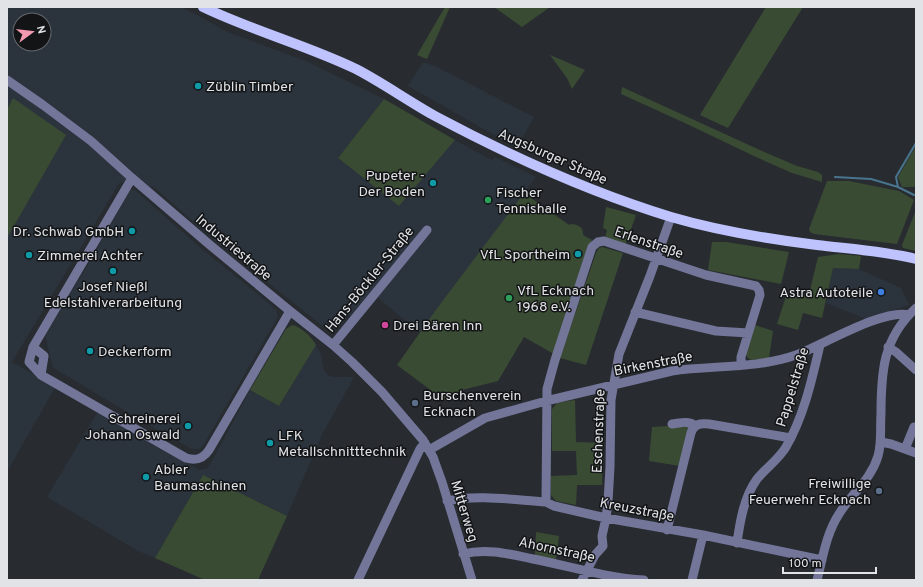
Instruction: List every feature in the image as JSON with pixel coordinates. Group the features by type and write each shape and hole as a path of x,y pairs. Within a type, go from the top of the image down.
{"main road":[{"name":"Augsburger Straße","path":"203,7 237,23 333,59 358,71 447,122 490,144 562,177 616,198 671,216 734,232 778,240 876,252 916,259"}],"street":[{"name":"Industriestraße","path":"7,80 43,104 91,141 132,178 290,311 333,345 382,392 429,450"},
{"path":"132,178 33,348 29,362 41,375 186,458 193,460 198,459 204,456 209,450 290,311"},
{"name":"Eschenstraße","path":"582,580 595,555 603,546 602,536 606,518 610,473 611,400 619,354 671,216"},
{"name":"Hans-Böckler-Straße","path":"333,345 427,230"},
{"name":"Erlenstraße","path":"546,502 547,389 592,247 598,242 604,241 706,275 756,286 760,290 760,295 741,357 740,365"},
{"path":"817,580 826,540 832,524 844,506 871,474 878,456 881,442 883,366 888,347 898,328 916,308"},
{"path":"635,312 716,331 748,333"},
{"name":"Birkenstraße","path":"415,461 429,450 485,418 546,400 672,370 762,364 782,360 846,332 883,318 902,313 909,314"},
{"name":"Pappelstraße","path":"737,543 745,503 751,489 758,478 785,448 791,438 803,408 820,344"},
{"path":"888,347 896,352 916,370"},
{"path":"33,348 44,356 41,375"},
{"path":"672,424 685,422 692,423 696,426"},
{"path":"667,530 693,428 699,424 709,424 791,438"},
{"path":"905,449 914,427"},
{"path":"881,442 916,453"},
{"path":"358,580 415,461 429,450"},
{"name":"Mitterweg","path":"429,450 472,580"},
{"name":"Kreuzstraße","path":"447,501 459,498 480,497 546,502 554,506 606,518 667,530 703,535 822,560"},
{"path":"692,580 703,535"},
{"name":"Ahornstraße","path":"463,554 476,551 501,552 587,571 644,580"}],"shaded area":[{"path":"7,7 182,7 228,32 306,61 384,99 338,158 399,205 455,140 492,160 495,157 536,177 420,333 377,297 357,322 349,315 342,325 332,330 325,328 213,239 154,187 120,182 12,362 56,386 7,472"},
{"path":"423,62 437,67 534,117 517,148 408,86"},
{"path":"135,190 202,249 276,309 278,317 201,448 192,449 154,428 55,369 52,365 45,335 87,266 129,191"},
{"path":"833,268 859,269 901,288 909,305 866,319 826,303"},
{"path":"316,345 321,354 324,371 331,377 354,377 323,433 287,516 203,475 155,558 138,551 47,497 98,411 199,470 208,468 250,390 279,406"}],"green space":[{"path":"445,7 450,7 427,59 417,55"},
{"path":"494,7 550,7 522,27"},
{"path":"766,7 803,7 728,128 700,115"},
{"path":"550,55 585,70 572,89 567,78"},
{"path":"622,87 762,151 797,166 818,172 822,175 822,182 792,173 621,94"},
{"path":"13,98 66,135 7,238 7,110"},
{"path":"384,99 455,140 399,206 338,158"},
{"path":"916,146 916,185 914,187 902,187 898,177"},
{"path":"827,181 849,181 899,191 914,200 897,244 814,234 810,232 809,229"},
{"name":"VfL Ecknach 1968 e.V.","path":"524,193 569,225 573,224 580,226 583,235 592,240 554,354 524,337 498,381 462,390 444,400 397,365 438,307"},
{"path":"606,207 636,215 625,246 605,239 607,230 603,228"},
{"path":"916,210 916,251 903,248 902,245"},
{"path":"712,242 726,242 789,252 781,284 708,270"},
{"path":"602,247 623,253 586,365 560,358 596,253 599,248"},
{"path":"839,254 861,256 859,269 833,268 822,318 803,313 798,330 777,324 788,290 809,294 818,257"},
{"path":"292,325 306,333 316,345 279,406 250,390 286,329"},
{"path":"755,325 773,331 769,358 751,360 747,357 746,354"},
{"path":"575,400 576,442 603,443 602,485 577,485 576,505 556,501 551,495 551,476 577,475 576,451 552,451 552,409 557,403"},
{"path":"687,425 689,427 680,466 649,461 652,427"},
{"path":"203,475 287,516 258,580 205,580 155,558"},
{"path":"536,532 559,536 556,560 535,556"}],"waterway":[{"path":"898,187 896,177 916,143"},
{"path":"835,177 871,179 898,187 914,195"}],"place":[{"name":"Züblin Timber","path":"198,86"},
{"name":"Pupeter - Der Boden","path":"433,183"},
{"name":"Fischer Tennishalle","path":"488,200"},
{"name":"Dr. Schwab GmbH","path":"132,231"},
{"name":"VfL Sportheim","path":"578,254"},
{"name":"Zimmerei Achter","path":"29,255"},
{"name":"Josef Nießl Edelstahlverarbeitung","path":"113,271"},
{"name":"Astra Autoteile","path":"881,292"},
{"name":"VfL Ecknach 1968 e.V.","path":"509,298"},
{"name":"Drei Bären Inn","path":"385,325"},
{"name":"Deckerform","path":"90,351"},
{"name":"Burschenverein Ecknach","path":"415,403"},
{"name":"Schreinerei Johann Oswald","path":"188,426"},
{"name":"LFK Metallschnitttechnik","path":"270,443"},
{"name":"Abler Baumaschinen","path":"146,477"},
{"name":"Freiwillige Feuerwehr Ecknach","path":"879,491"}]}
